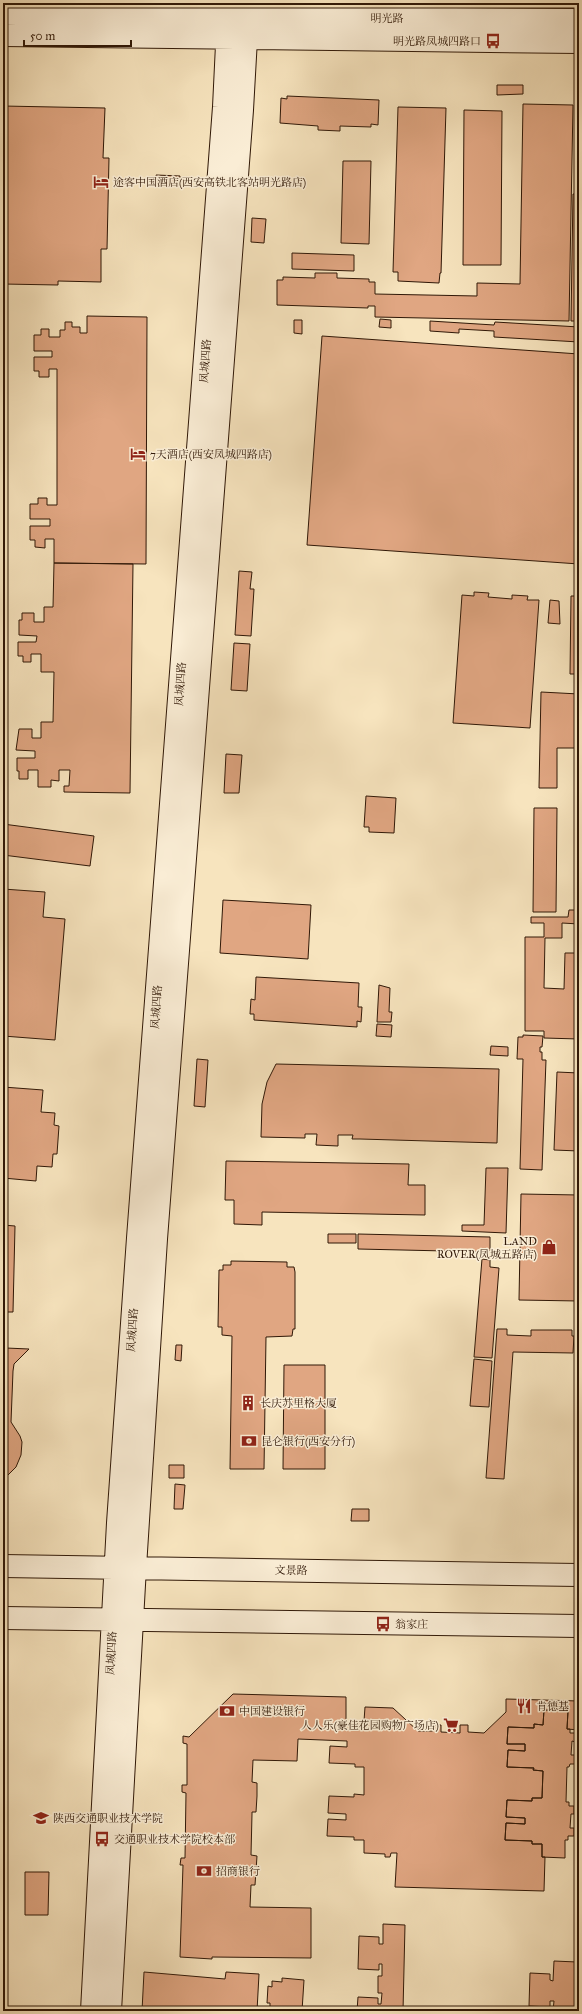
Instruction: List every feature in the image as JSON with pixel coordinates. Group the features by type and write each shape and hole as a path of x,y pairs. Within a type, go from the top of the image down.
{"street":[{"name":"明光路","path":"3,13 238,10 579,20"},
{"name":"凤城四路","path":"110,2011 138,1238 224,107 237,39 238,10"},
{"name":"明光路","path":"3,35 579,42"},
{"name":"文景路","path":"3,1566 579,1575"},
{"path":"3,1618 579,1626"},
{"name":"凤城四路","path":"92,2011 123,1620"}],"building":[{"path":"497,85 523,85 523,94 497,95"},
{"path":"287,96 379,100 378,125 371,124 371,127 340,126 340,131 318,130 318,126 280,123 281,98 287,99"},
{"path":"523,104 573,105 569,321 375,317 375,306 368,306 368,308 277,305 277,280 283,280 283,277 315,278 315,273 337,273 337,278 369,279 369,282 375,282 375,294 477,296 477,283 520,284"},
{"path":"3,106 105,108 103,158 109,158 107,249 101,249 101,282 58,281 58,285 3,284"},
{"path":"398,107 446,108 441,273 439,283 398,281 398,272 393,272"},
{"path":"464,110 502,111 501,265 463,265"},
{"path":"343,161 371,161 369,244 341,243"},
{"path":"156,175 180,176 179,185 155,184"},
{"path":"573,194 579,194 579,321 571,321"},
{"path":"252,218 266,219 264,243 251,242"},
{"path":"292,253 354,255 354,271 292,269"},
{"path":"87,316 147,317 146,564 54,563 54,539 45,539 45,548 35,547 35,540 30,540 30,526 50,526 50,519 30,519 30,504 38,504 38,498 47,498 47,505 57,505 57,369 49,369 49,377 39,377 39,371 34,371 34,357 52,357 52,351 34,351 34,335 41,335 41,329 49,329 49,337 60,337 60,330 65,330 65,322 72,322 72,327 80,327 80,333 87,333"},
{"path":"380,319 391,320 391,328 379,327"},
{"path":"294,320 302,320 302,334 294,333"},
{"path":"430,321 494,325 495,322 579,327 579,342 494,337 494,331 459,329 459,333 430,331"},
{"path":"322,336 579,354 579,564 307,545"},
{"path":"54,563 133,564 130,793 64,792 64,786 69,786 70,770 59,770 59,781 51,780 51,787 38,787 38,770 28,770 28,779 19,779 19,771 17,771 17,758 35,758 35,751 16,750 19,729 32,729 32,738 41,738 41,722 53,722 54,672 41,672 41,654 31,654 31,662 23,662 23,656 18,656 18,642 36,642 37,636 19,635 19,620 22,620 22,613 34,613 34,622 44,622 44,607 53,607"},
{"path":"239,571 252,572 250,589 254,589 251,636 235,635"},
{"path":"474,592 489,593 488,597 512,599 512,595 528,596 527,600 539,600 530,728 453,723 462,595 474,596"},
{"path":"571,596 579,596 579,674 570,674"},
{"path":"550,600 559,601 560,624 548,623"},
{"path":"234,643 250,644 247,691 231,690"},
{"path":"541,692 579,694 579,772 577,772 578,748 557,748 557,788 539,788"},
{"path":"226,754 242,755 239,793 224,793"},
{"path":"366,796 396,798 394,833 369,832 369,827 364,827"},
{"path":"534,808 557,808 556,912 533,912"},
{"path":"3,824 94,836 90,866 3,855"},
{"path":"3,889 45,892 43,917 65,919 55,1040 3,1036"},
{"path":"223,900 311,905 308,959 220,953"},
{"path":"569,910 579,910 579,924 562,923 562,938 545,938 544,988 564,989 565,953 579,953 579,1039 544,1038 544,1031 525,1031 525,937 544,937 544,923 531,923 531,917 568,917"},
{"path":"256,977 359,983 358,1007 362,1007 361,1022 357,1021 357,1027 254,1020 254,1014 250,1014 251,999 255,1000"},
{"path":"379,985 390,988 389,1012 392,1012 391,1022 377,1022"},
{"path":"377,1024 392,1025 391,1037 376,1036"},
{"path":"523,1035 543,1036 540,1052 542,1052 542,1060 546,1060 542,1170 520,1169 523,1059 517,1059 518,1037 523,1037"},
{"path":"491,1046 508,1047 508,1056 490,1055"},
{"path":"197,1059 208,1060 205,1107 194,1106"},
{"path":"276,1064 499,1069 497,1143 352,1139 353,1135 338,1135 338,1146 316,1145 317,1134 305,1134 305,1138 261,1137 262,1104 267,1082"},
{"path":"557,1072 579,1073 579,1151 554,1150"},
{"path":"3,1087 43,1090 41,1112 55,1113 54,1125 59,1126 57,1154 53,1154 52,1167 37,1166 36,1181 3,1178"},
{"path":"226,1161 409,1164 408,1185 425,1185 425,1215 262,1212 262,1225 234,1224 234,1200 225,1200"},
{"path":"486,1168 508,1168 506,1233 462,1231 462,1225 484,1225"},
{"name":"LAND ROVER(凤城五路店)","path":"521,1194 579,1195 579,1301 519,1300"},
{"path":"3,1225 15,1226 13,1312 7,1312 6,1348 29,1349 14,1364 13,1371 11,1422 22,1442 21,1455 16,1467 3,1480"},
{"path":"328,1234 356,1234 356,1243 328,1243"},
{"path":"358,1234 490,1237 490,1252 358,1249"},
{"path":"482,1259 490,1260 490,1267 499,1268 492,1358 474,1357"},
{"name":"长庆苏里格大厦","path":"231,1261 287,1262 287,1267 294,1267 295,1272 295,1329 293,1329 292,1336 266,1337 264,1469 230,1469 232,1336 222,1335 222,1327 218,1327 219,1270 223,1270 223,1265 231,1265"},
{"path":"497,1329 507,1329 507,1335 531,1336 531,1330 572,1330 572,1336 574,1336 573,1353 513,1352 504,1479 486,1478"},
{"path":"176,1345 182,1345 181,1361 175,1360"},
{"path":"474,1359 492,1361 489,1407 470,1406"},
{"path":"284,1365 325,1365 325,1469 283,1469"},
{"path":"169,1465 184,1465 184,1478 169,1478"},
{"path":"175,1484 185,1485 183,1509 174,1509"},
{"path":"352,1509 369,1509 369,1521 351,1521"},
{"path":"233,1694 346,1697 346,1724 350,1724 350,1721 364,1721 365,1707 393,1708 418,1731 433,1731 434,1725 441,1725 441,1732 460,1733 460,1725 468,1725 468,1732 484,1733 506,1712 506,1699 579,1701 579,1730 567,1729 568,1711 544,1710 543,1725 534,1724 534,1728 508,1727 507,1744 525,1744 525,1751 508,1750 507,1767 534,1768 533,1770 543,1771 542,1798 532,1798 532,1801 507,1800 506,1817 525,1818 525,1824 506,1823 505,1840 532,1841 532,1844 542,1844 542,1857 545,1857 544,1891 395,1887 397,1853 391,1853 390,1857 385,1857 385,1854 364,1853 364,1840 354,1840 354,1837 327,1836 328,1819 346,1820 346,1814 328,1813 329,1796 354,1797 354,1794 364,1795 364,1767 355,1767 355,1764 329,1763 330,1746 347,1747 347,1741 298,1739 297,1761 253,1760 252,1782 257,1783 257,1796 256,1812 252,1812 251,1855 257,1856 255,1885 251,1885 250,1907 311,1908 311,1958 212,1957 212,1959 180,1957 183,1865 180,1865 181,1858 185,1858 186,1793 182,1792 182,1785 187,1785 187,1744 183,1743 183,1736 189,1737"},
{"path":"544,1710 568,1711 567,1729 570,1729 570,1733 576,1733 575,1742 572,1741 571,1755 575,1755 575,1764 570,1764 569,1767 567,1767 566,1802 569,1802 569,1806 574,1806 574,1814 571,1814 570,1828 574,1828 574,1836 568,1836 568,1840 565,1840 565,1858 542,1857 542,1844 532,1844 532,1841 505,1840 506,1823 525,1824 525,1818 506,1817 507,1800 532,1801 532,1798 542,1798 543,1771 533,1770 534,1768 507,1767 508,1750 525,1751 525,1744 507,1744 508,1727 534,1728 534,1724 543,1725"},
{"path":"25,1872 49,1872 48,1915 25,1915"},
{"path":"383,1924 405,1925 403,2011 357,2011 358,1997 378,1998 378,2004 381,2004 382,1993 378,1993 378,1976 382,1976 382,1964 379,1964 379,1970 358,1969 359,1936 379,1937 379,1944 383,1944"},
{"path":"554,1961 577,1962 576,2011 553,2011 554,2001 550,2001 550,2007 529,2006 530,1973 550,1974 550,1980 553,1981"},
{"path":"144,1972 225,1979 226,1972 259,1974 257,2011 142,2011"},
{"path":"282,1978 304,1980 302,2011 270,2010 270,2003 267,2003 268,1986 272,1987 272,1981 282,1982"}],"place":[{"name":"明光路凤城四路口","path":"493,41"},
{"name":"途客中国酒店(西安高铁北客站明光路店)","path":"101,182"},
{"name":"7天酒店(西安凤城四路店)","path":"138,454"},
{"name":"LAND ROVER(凤城五路店)","path":"549,1247"},
{"name":"长庆苏里格大厦","path":"248,1403"},
{"name":"昆仑银行(西安分行)","path":"249,1441"},
{"name":"翁家庄","path":"383,1624"},
{"name":"肯德基","path":"524,1706"},
{"name":"中国建设银行","path":"227,1711"},
{"name":"人人乐(豪佳花园购物广场店)","path":"451,1725"},
{"name":"陕西交通职业技术学院","path":"41,1818"},
{"name":"交通职业技术学院校本部","path":"102,1839"},
{"name":"招商银行","path":"204,1871"}]}
